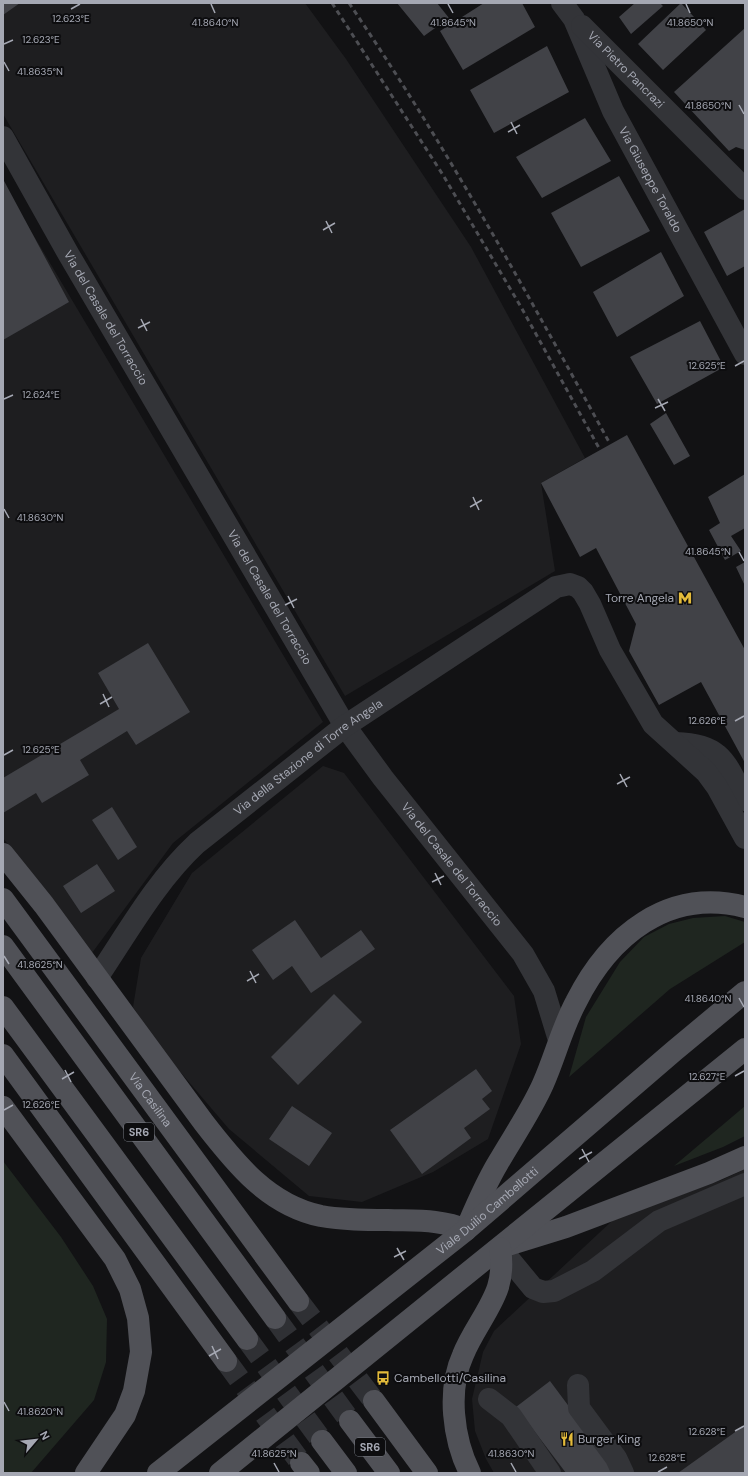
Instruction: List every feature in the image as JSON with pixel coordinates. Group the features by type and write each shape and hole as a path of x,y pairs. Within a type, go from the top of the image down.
{"main road":[{"path":"3,854 44,905 228,1154 243,1171 270,1193 292,1206 319,1215 358,1220 431,1221 451,1223 466,1230 482,1191 543,1084 559,1040 575,1003 588,981 611,951 647,919 670,909 704,902 719,902 745,907"},
{"name":"Via Casilina","path":"3,899 298,1301"},
{"name":"SR6","path":"3,946 275,1318"},
{"name":"Viale Duilio Cambellotti","path":"158,1473 466,1230 745,992"},
{"name":"SR6","path":"3,1007 247,1339"},
{"path":"220,1473 396,1329 500,1248 745,1049"},
{"path":"3,1055 226,1361"},
{"path":"3,1107 115,1259 130,1289 138,1318 141,1352 134,1391 124,1414 86,1473"},
{"path":"500,1248 573,1224 709,1173 745,1157"},
{"path":"470,1473 460,1449 456,1434 455,1407 457,1376 462,1356 498,1288 502,1266 500,1248"},
{"path":"374,1401 428,1473"},
{"name":"SR6","path":"350,1421 389,1473"},
{"name":"SR6","path":"322,1441 346,1473"}],"street":[{"name":"Via Pietro Pancrazi","path":"568,11 745,189"},
{"name":"Via Giuseppe Toraldo","path":"568,11 613,111 745,354"},
{"name":"Via del Casale del Torraccio","path":"3,137 69,255 344,726 382,778 523,954 544,991 559,1040"},
{"name":"Via della Stazione di Torre Angela","path":"97,978 160,883 182,857 344,726 549,591 564,584 578,587 583,592 590,604 610,650 653,724 663,734 676,743 738,806"},
{"path":"738,806 745,838"},
{"path":"500,1248 533,1288 543,1292 554,1291 593,1271 659,1221 745,1184"},
{"path":"578,1385 579,1408 616,1458 623,1473"},
{"path":"489,1399 511,1416 550,1473"}],"shaded area":[{"path":"3,3 305,3 346,59 471,247 585,458 541,483 555,571 345,696 3,114"},
{"path":"3,184 323,722 173,843 92,953 3,838"},
{"path":"323,766 344,773 514,996 521,1044 488,1139 433,1172 362,1202 309,1196 229,1129 159,1047 133,1007 141,958 192,873"},
{"path":"725,916 745,922 745,942 670,989 569,1077 586,1017 620,962 644,937 669,924 693,918"},
{"path":"745,1106 745,1136 723,1147 674,1166"},
{"path":"3,1161 61,1237 93,1286 107,1319 106,1362 94,1400 31,1473 3,1473"},
{"path":"745,1169 745,1473 494,1473 486,1459 475,1431 472,1399 483,1352 494,1331 613,1220 724,1179"}],"building":[{"path":"3,3 20,3 3,15"},
{"path":"397,3 437,3 449,18 424,36"},
{"path":"484,3 522,3 535,27 463,70 440,31"},
{"path":"635,3 660,3 663,6 631,34 619,17"},
{"path":"681,3 706,30 663,70 638,44"},
{"path":"745,28 745,150 736,147 729,151 674,92"},
{"path":"547,46 569,92 494,133 470,90"},
{"path":"585,118 611,161 542,198 516,157"},
{"path":"619,176 650,231 581,267 551,213"},
{"path":"3,179 69,302 3,340"},
{"path":"745,209 745,266 727,276 704,232"},
{"path":"661,252 684,296 617,337 593,292"},
{"path":"700,321 724,367 657,404 630,357"},
{"path":"666,413 690,456 674,465 650,424"},
{"name":"Torre Angela","path":"627,435 745,650 745,763 701,682 659,705 629,651 636,624 596,548 580,557 541,483"},
{"path":"745,474 745,528 731,536 741,551 725,560 709,530 720,523 708,497"},
{"path":"745,562 745,586 736,567"},
{"path":"148,643 190,712 136,745 127,731 80,760 89,775 42,803 36,793 3,813 3,778 119,709 98,673"},
{"path":"112,807 137,847 118,860 92,820"},
{"path":"97,864 115,891 81,913 63,886"},
{"path":"295,920 321,958 361,930 375,949 311,993 292,966 273,980 252,950"},
{"path":"334,994 362,1022 298,1085 271,1057"},
{"path":"476,1069 492,1091 482,1099 490,1109 464,1128 471,1138 422,1174 390,1130"},
{"path":"292,1106 332,1133 309,1166 269,1139"},
{"name":"Burger King","path":"550,1381 617,1471 614,1473 566,1473 516,1407"},
{"path":"745,1425 745,1473 678,1473"}],"tunnel":[{"path":"298,1301 374,1401"},
{"path":"275,1318 350,1421"},
{"path":"247,1339 322,1441"},
{"path":"226,1361 301,1463"}],"railway":[{"path":"332,3 443,175 521,307 599,448"},
{"path":"349,3 419,110 452,165 516,275 609,442"}],"place":[{"name":"Torre Angela","path":"685,598"},
{"name":"Cambellotti/Casilina","path":"383,1378"},
{"name":"Burger King","path":"567,1439"}]}
